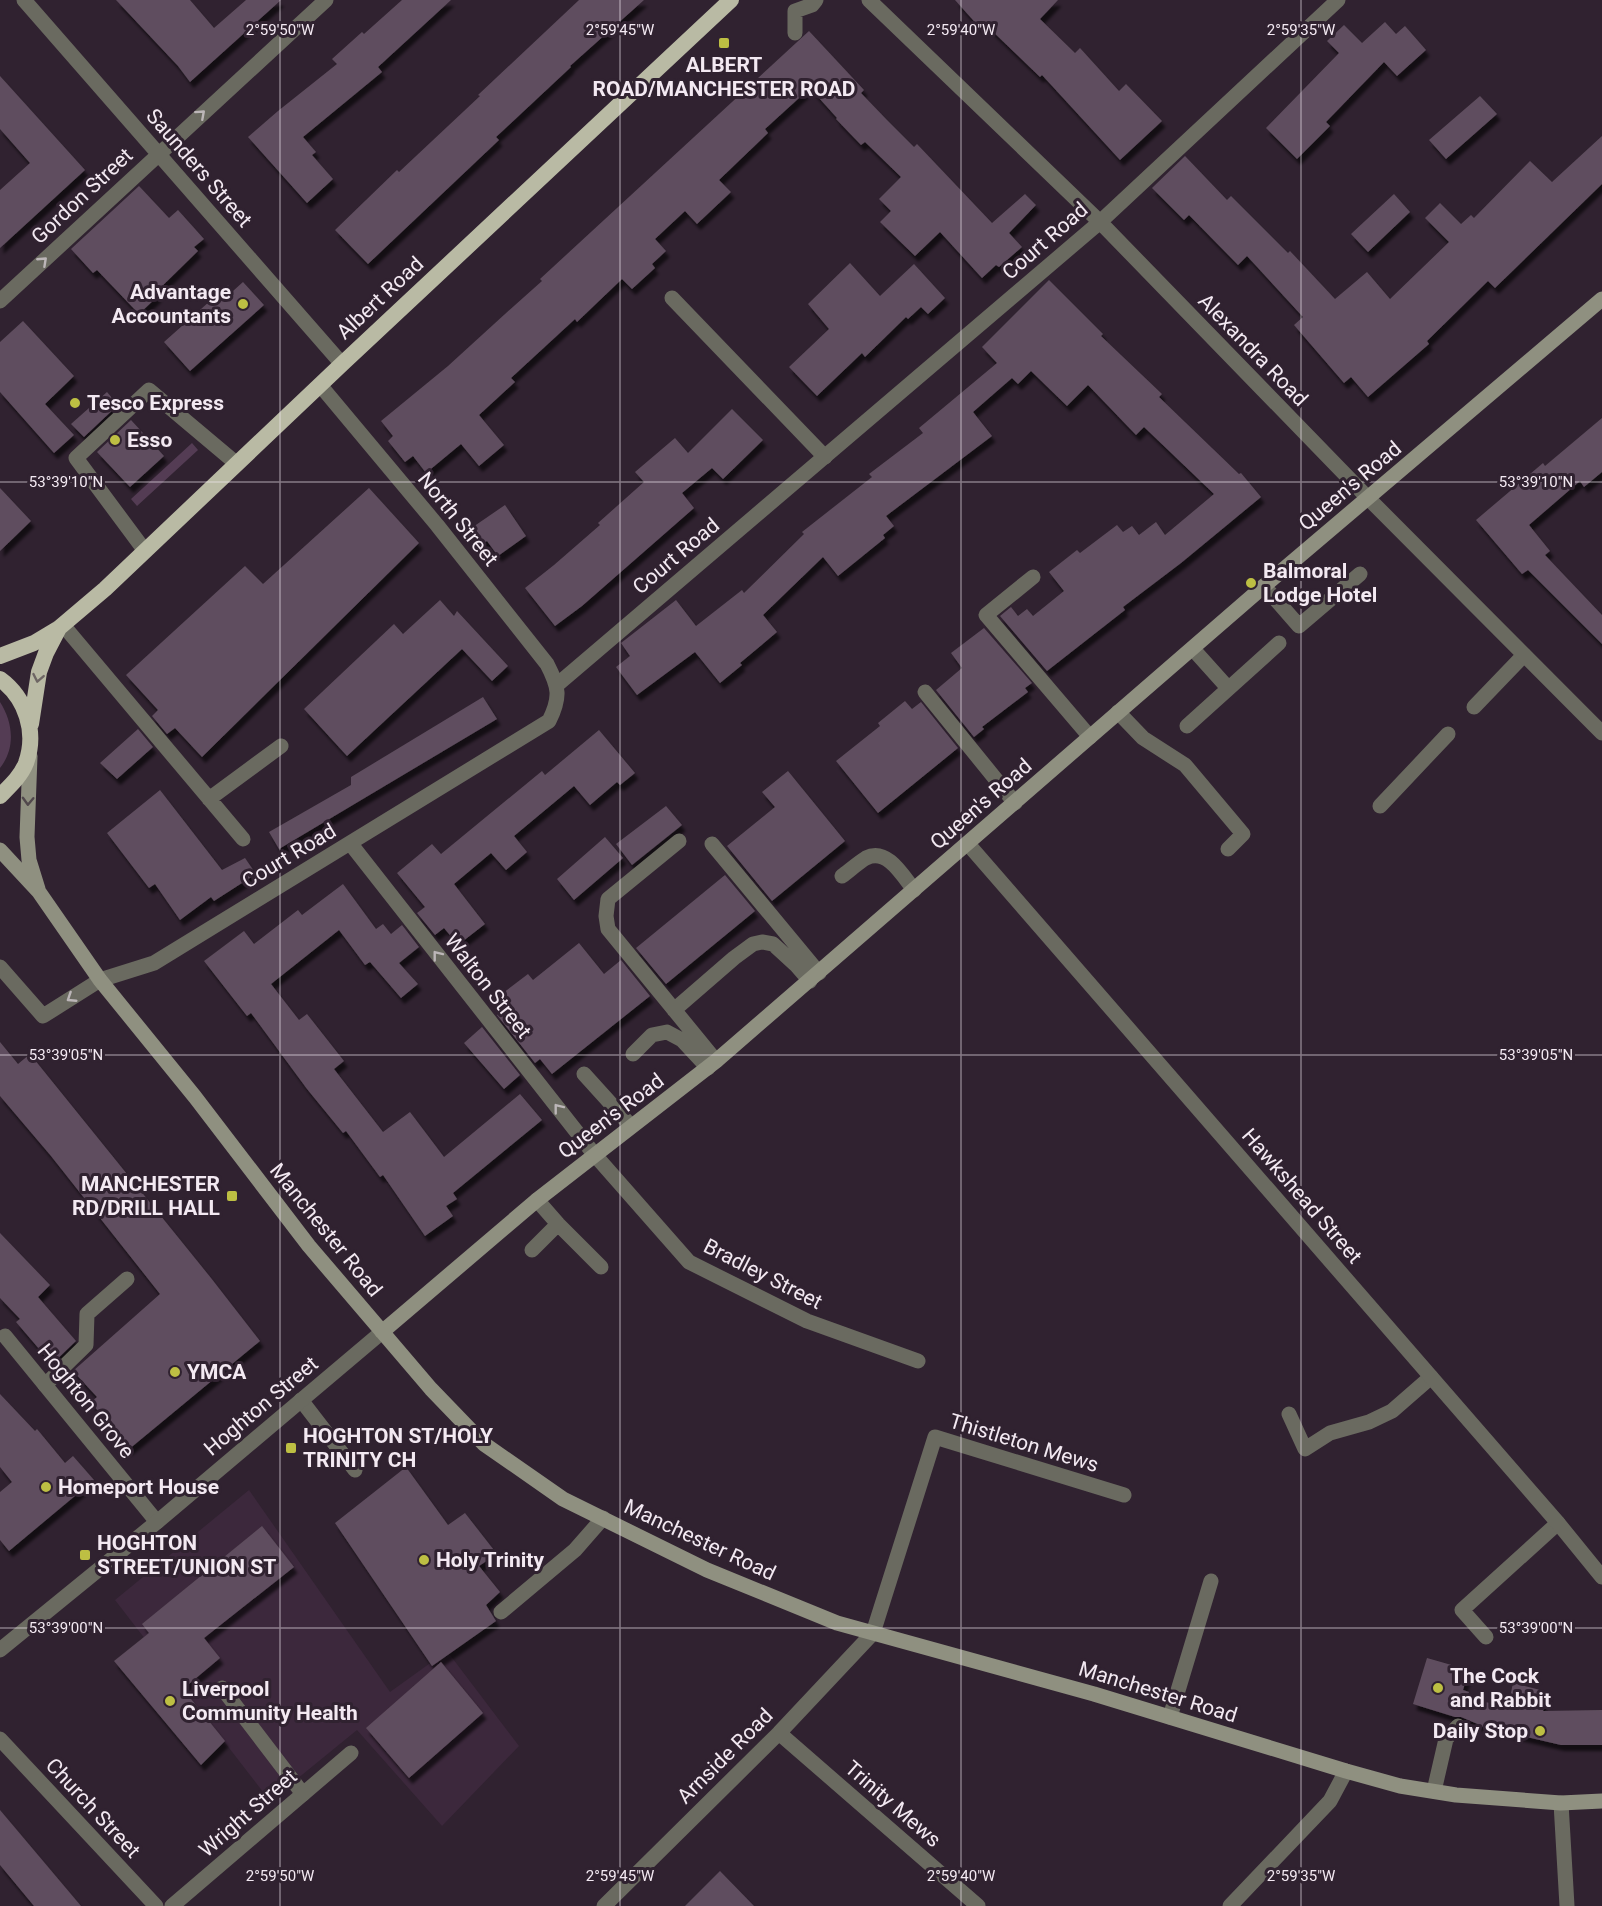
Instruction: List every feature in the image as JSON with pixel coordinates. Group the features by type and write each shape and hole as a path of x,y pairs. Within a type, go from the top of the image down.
{"highway":[{"name":"Albert Road","path":"0,656 34,643 61,626 145,551 731,0"},
{"name":"Albert Road","path":"0,796 15,782 26,764 39,672 46,653 61,626"},
{"path":"0,679 10,686 24,707 30,737"}],"main road":[{"name":"Queen's Road","path":"382,1332 537,1200 712,1065 1264,586 1602,299"},
{"name":"Manchester Road","path":"30,737 27,837 29,860 39,892"},
{"name":"Manchester Road","path":"0,850 39,892 100,980 195,1096 309,1246 430,1389 484,1444 563,1499 707,1570 837,1623 1170,1717 1346,1771 1400,1786 1434,1791 1561,1803 1602,1801"}],"street":[{"name":"Saunders Street","path":"24,0 342,364"},
{"name":"Gordon Street","path":"0,301 326,0"},
{"path":"795,33 795,11 813,5 816,0"},
{"name":"Alexandra Road","path":"869,0 1100,222 1368,498 1602,733"},
{"name":"Court Road","path":"0,967 43,1016 100,980 154,963 549,721 557,704 558,684 1100,222 1331,2"},
{"path":"672,298 825,457"},
{"name":"North Street","path":"320,385 445,534 547,664 558,684"},
{"path":"145,551 75,458 149,390 237,464"},
{"path":"1264,586 1299,626 1360,574"},
{"path":"1033,577 986,615 1090,737"},
{"path":"61,626 243,839"},
{"path":"1187,726 1279,643"},
{"path":"1193,649 1228,688"},
{"path":"1474,707 1524,655"},
{"path":"925,693 952,723 1015,803"},
{"path":"1118,712 1143,738 1185,765 1243,834 1228,849"},
{"path":"1380,806 1448,734"},
{"path":"209,799 281,746"},
{"path":"679,842 608,899 606,916 608,929 674,1010 712,1065"},
{"name":"Walton Street","path":"350,843 594,1154"},
{"path":"712,844 814,977"},
{"name":"Hawkshead Street","path":"968,844 1558,1523 1602,1577"},
{"path":"842,876 868,857 880,855 891,861 915,890"},
{"path":"674,1010 753,944 762,942 772,944 814,977"},
{"path":"633,1054 652,1035 667,1032 682,1040 712,1065"},
{"path":"584,1074 631,1126"},
{"name":"Bradley Street","path":"594,1154 689,1262 807,1321 918,1361"},
{"path":"537,1200 601,1267"},
{"path":"532,1250 558,1224"},
{"path":"45,1384 86,1344 87,1314 128,1279"},
{"name":"Hoghton Street","path":"0,1650 157,1522 382,1332"},
{"name":"Hoghton Grove","path":"5,1336 157,1522"},
{"path":"1289,1414 1305,1449 1330,1433 1369,1422 1392,1411 1431,1377"},
{"path":"301,1400 355,1470"},
{"name":"Thistleton Mews","path":"873,1633 935,1437 1124,1495"},
{"path":"501,1612 575,1550 603,1518"},
{"path":"1486,1637 1462,1610 1558,1523"},
{"path":"1170,1717 1211,1581"},
{"name":"Arnside Road","path":"604,1906 779,1733 873,1633"},
{"path":"222,1688 303,1794"},
{"path":"1434,1791 1446,1739 1458,1726"},
{"name":"Trinity Mews","path":"779,1733 978,1906"},
{"name":"Church Street","path":"0,1739 156,1906"},
{"name":"Wright Street","path":"172,1906 351,1753"},
{"path":"1230,1906 1330,1801 1346,1771"},
{"path":"1561,1803 1567,1906"}],"shaded area":[{"path":"192,443 198,450 137,506 131,499"},
{"path":"0,702 8,718 11,735 9,752 0,768"},
{"path":"249,1490 390,1692 447,1651 519,1746 442,1826 357,1730 270,1801 115,1600"}],"building":[{"path":"116,0 190,0 214,28 246,0 281,0 190,82 178,66"},
{"path":"402,0 451,0 378,67 382,72 303,137 316,152 312,155 333,179 307,203 248,137 337,64 332,59"},
{"path":"579,0 644,0 570,66 496,137 499,140 368,264 335,230 397,170 399,172 480,96 478,95"},
{"path":"955,0 1058,0 1040,19 1075,53 1080,48 1119,91 1126,84 1162,121 1120,160 1042,75 1040,77 986,25 981,29"},
{"path":"1385,22 1396,34 1405,26 1426,50 1397,76 1384,62 1326,122 1330,126 1297,159 1266,128 1339,53 1327,41 1344,25 1362,43"},
{"path":"809,31 864,90 861,93 914,147 917,144 992,223 1025,194 1036,205 1009,233 1022,247 982,278 940,232 915,256 880,222 891,211 879,199 901,177 865,142 861,145 810,88 765,129 768,133 719,180 731,192 697,224 685,211 655,239 666,251 652,264 655,268 632,289 622,279 577,322 575,319 511,378 515,382 479,415 504,445 479,466 461,444 426,473 413,456 405,462 388,441 393,436 381,421 448,366 542,281 540,279"},
{"path":"0,76 85,170 0,248 0,190 30,163 0,129"},
{"path":"1480,96 1497,114 1446,159 1429,140"},
{"path":"1602,136 1602,184 1495,288 1488,281 1427,341 1429,344 1368,397 1351,377 1344,383 1294,325 1303,317 1247,256 1238,265 1189,215 1184,220 1152,188 1185,156 1227,200 1231,196 1288,253 1290,251 1335,299 1367,272 1390,299 1449,242 1425,218 1440,203 1461,224 1471,215 1474,218 1530,161 1552,182"},
{"path":"139,186 169,218 178,210 204,239 194,247 198,251 155,293 158,296 139,314 97,270 93,273 71,249"},
{"path":"1394,194 1410,212 1368,252 1351,234"},
{"path":"850,263 880,296 914,264 945,298 928,314 921,307 908,319 906,317 865,357 862,353 817,396 789,367 829,329 808,304"},
{"path":"1049,280 1103,334 1101,336 1162,394 1159,397 1239,474 1241,473 1261,497 1123,607 1125,610 1047,671 1000,616 1011,607 1018,616 1027,609 1033,616 1064,591 1049,572 1077,550 1080,553 1117,525 1123,532 1132,526 1139,535 1156,522 1165,535 1214,494 1144,427 1136,435 1088,385 1067,406 1031,371 1018,384 1012,378 973,412 992,436 886,516 894,526 883,535 885,538 838,576 823,557 763,615 777,632 740,663 742,665 720,683 695,652 637,695 616,667 630,656 621,643 676,600 696,626 742,590 744,593 804,534 802,532 872,477 869,474 923,433 919,428 997,363 982,347"},
{"path":"243,282 264,305 190,371 164,342 228,285 233,291"},
{"path":"23,321 74,376 45,404 74,435 54,453 0,392 0,342"},
{"path":"107,392 118,405 84,437 71,424"},
{"path":"732,409 763,440 723,479 712,468 682,493 694,508 582,606 555,626 525,588 600,525 598,523 644,482 635,472 675,438 688,453"},
{"path":"1602,418 1602,472 1584,487 1580,481 1529,525 1550,551 1545,555 1602,615 1602,644 1528,570 1522,574 1476,520 1543,463 1545,466"},
{"path":"131,420 164,456 130,487 97,452"},
{"path":"0,488 31,521 0,551"},
{"path":"369,488 419,543 202,757 175,728 167,734 152,716 158,710 126,675 245,566 263,584"},
{"path":"505,505 526,536 498,556 487,541 481,545 470,529"},
{"path":"440,600 454,616 457,611 508,666 492,681 462,649 347,756 304,709 394,624 403,634"},
{"path":"984,628 1032,683 1025,688 1028,692 982,727 984,729 974,737 936,690 962,668 951,653"},
{"path":"483,697 497,719 279,849 269,832 351,785 351,777"},
{"path":"905,701 912,709 921,702 958,748 878,813 836,761 880,726 878,723"},
{"path":"138,729 153,747 117,779 100,763"},
{"path":"599,730 635,773 620,785 617,782 590,805 574,786 514,836 527,852 506,870 491,853 454,884 485,924 458,945 444,928 435,935 417,913 425,907 397,873 432,844 441,854 542,771 545,775"},
{"path":"788,771 845,841 772,901 727,846 775,807 762,792"},
{"path":"160,790 222,870 245,858 256,874 214,901 211,897 180,920 155,884 149,888 107,833"},
{"path":"666,806 682,825 632,865 616,844"},
{"path":"605,837 623,858 574,900 557,879"},
{"path":"725,875 755,911 666,984 636,948"},
{"path":"343,884 376,929 383,924 391,934 402,925 419,947 399,963 418,984 401,998 370,962 365,965 339,930 271,984 299,1020 307,1014 344,1061 334,1069 383,1132 410,1112 444,1157 520,1094 542,1120 453,1193 457,1199 446,1206 453,1216 425,1236 383,1175 380,1177 346,1131 343,1133 251,1013 247,1016 204,961 244,931 254,944 298,910 302,915"},
{"path":"579,943 604,974 621,960 650,996 552,1074 540,1059 535,1063 497,1015 507,1006 499,996 528,974 533,980"},
{"path":"482,1027 520,1075 504,1089 464,1043"},
{"path":"0,1042 18,1064 30,1054 260,1341 128,1450 91,1402 97,1397 73,1371 160,1294 51,1156 0,1096"},
{"path":"0,1233 50,1285 38,1297 76,1341 52,1364 16,1322 20,1319 0,1298"},
{"name":"Homeport House","path":"0,1394 35,1431 37,1429 65,1463 73,1456 94,1480 9,1551 0,1540 0,1492 12,1482 0,1467"},
{"name":"Holy Trinity","path":"406,1467 448,1525 465,1513 497,1554 479,1566 500,1592 486,1605 496,1621 432,1666 335,1523"},
{"path":"262,1526 294,1567 204,1638 220,1658 183,1689 225,1741 201,1765 114,1661 149,1633 142,1624"},
{"path":"1427,1658 1469,1670 1463,1690 1469,1692 1467,1698 1508,1707 1513,1683 1548,1692 1543,1711 1602,1710 1602,1745 1561,1745 1480,1726 1461,1717 1413,1704"},
{"path":"441,1662 483,1713 409,1778 366,1728"},
{"path":"0,1810 81,1906 34,1906 0,1865"},
{"path":"720,1871 754,1906 685,1906"}],"place":[{"name":"ALBERT ROAD/MANCHESTER ROAD","path":"724,43"},
{"name":"Advantage Accountants","path":"243,304"},
{"name":"Tesco Express","path":"75,403"},
{"name":"Esso","path":"115,440"},
{"name":"Balmoral Lodge Hotel","path":"1251,583"},
{"name":"MANCHESTER RD/DRILL HALL","path":"232,1196"},
{"name":"YMCA","path":"175,1372"},
{"name":"HOGHTON ST/HOLY TRINITY CH","path":"291,1448"},
{"name":"Homeport House","path":"46,1487"},
{"name":"HOGHTON STREET/UNION ST","path":"85,1555"},
{"name":"Holy Trinity","path":"424,1560"},
{"name":"The Cock and Rabbit","path":"1438,1688"},
{"name":"Liverpool Community Health","path":"170,1701"},
{"name":"Daily Stop","path":"1540,1731"}]}
